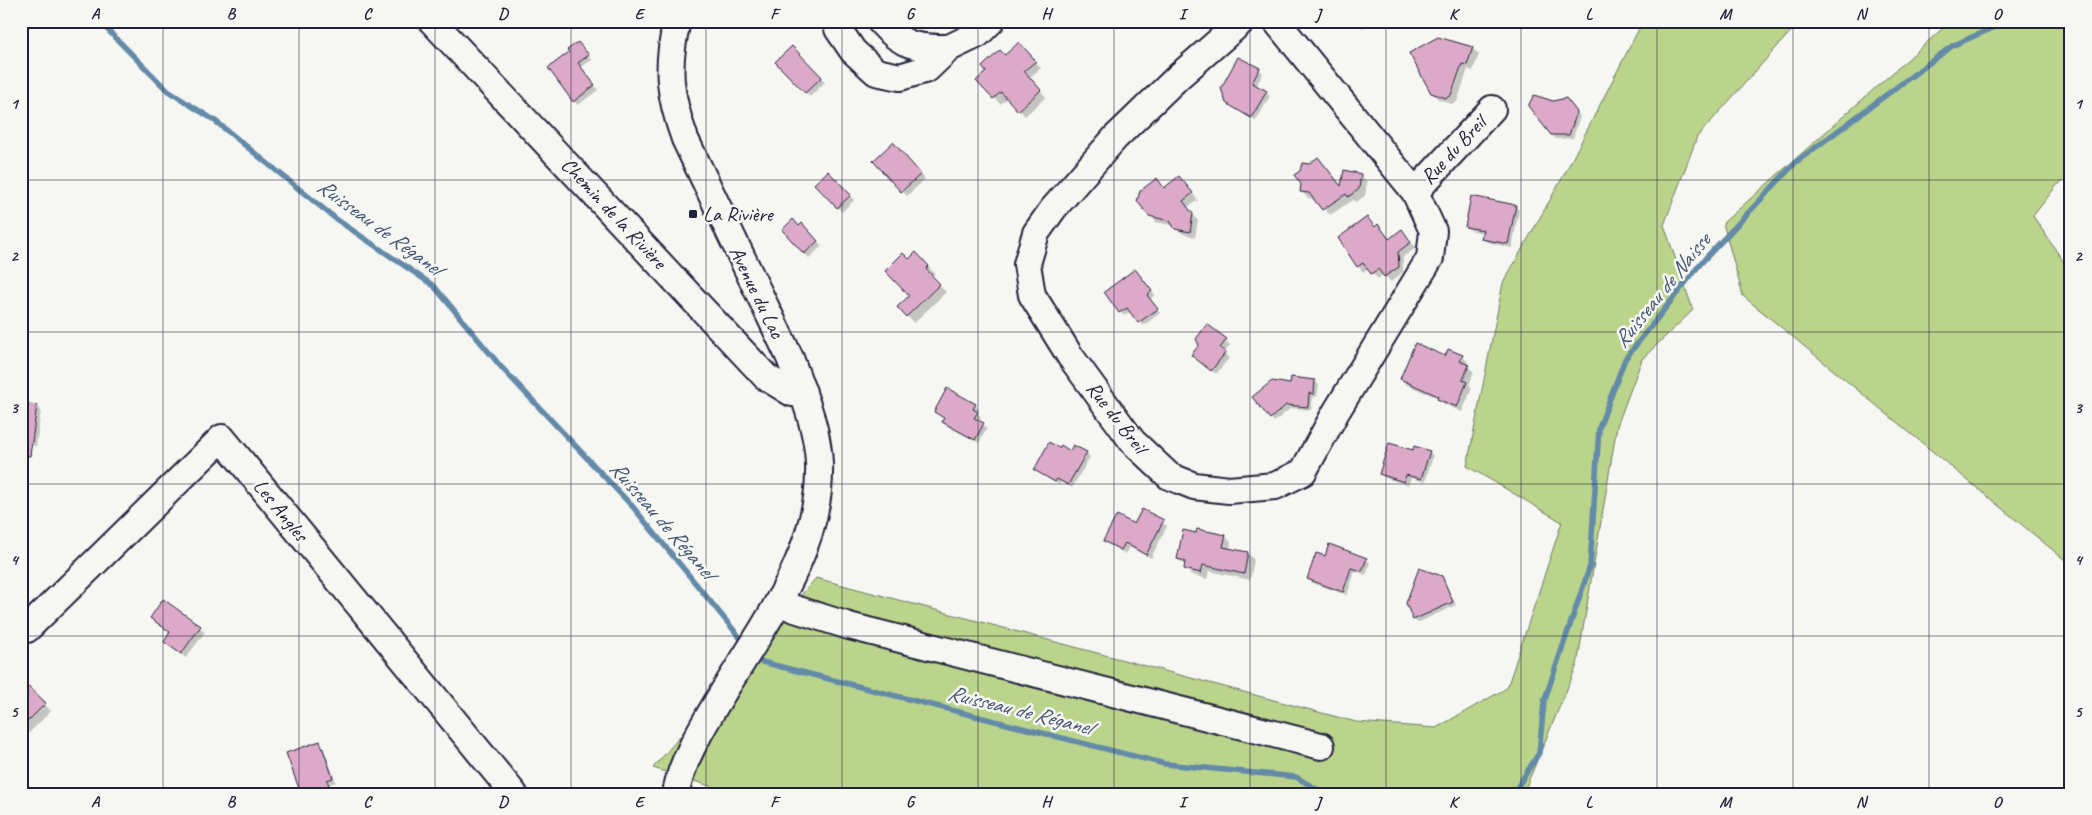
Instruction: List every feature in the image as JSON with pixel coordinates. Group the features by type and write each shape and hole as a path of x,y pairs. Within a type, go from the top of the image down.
{"street":[{"name":"Chemin de la Rivière","path":"432,21 766,377 792,392 803,392"},
{"name":"Avenue du Lac","path":"676,794 684,768 713,710 779,600 803,548 813,514 818,486 816,440 803,392 790,358 685,139 674,107 669,62 677,21"},
{"path":"837,21 838,29 853,51 876,72 900,78 927,69 949,48 978,34 991,21"},
{"path":"880,21 891,34 917,48 949,48"},
{"name":"Rue du Breil","path":"1242,21 1178,77 1115,138 1047,217 1036,233 1027,264 1032,294 1070,356 1133,442 1169,476 1194,486 1229,490 1275,486 1303,472 1336,412 1430,258 1432,231 1415,192 1276,21"},
{"name":"Rue du Breil","path":"1415,192 1492,109"},
{"name":"Les Angles","path":"27,629 222,438 514,794"},
{"path":"779,600 792,608 849,626 1321,746"}],"green space":[{"path":"1643,21 1800,21 1697,137 1664,225 1693,310 1642,359 1617,426 1577,665 1523,794 735,794 653,768 816,578 1356,722 1436,728 1507,688 1562,522 1467,466 1503,283 1564,175"},
{"path":"1951,21 2071,21 2071,177 2057,185 2033,216 2071,273 2071,565 1743,296 1723,223"}],"building":[{"path":"1438,37 1473,47 1467,65 1462,64 1451,95 1446,98 1431,93 1409,53"},
{"path":"578,42 589,55 578,63 595,85 573,102 548,68 569,52 567,50"},
{"path":"1019,42 1036,61 1024,71 1041,90 1018,111 1001,92 993,99 976,81 986,72 982,67 1000,50 1005,55"},
{"path":"792,46 822,77 805,93 775,62"},
{"path":"1238,57 1260,68 1252,83 1267,91 1251,118 1226,103 1221,88"},
{"path":"1534,95 1553,101 1566,98 1577,112 1569,135 1551,135 1528,106"},
{"path":"893,142 921,174 901,192 873,161"},
{"path":"1318,157 1341,186 1344,170 1361,174 1359,189 1348,197 1346,194 1322,210 1309,193 1300,192 1301,184 1294,175 1300,171 1302,163 1309,164"},
{"path":"828,171 851,195 837,208 814,184"},
{"path":"1179,176 1193,193 1183,201 1193,214 1190,232 1175,229 1170,221 1149,216 1137,201 1140,191 1157,178 1164,188"},
{"path":"1471,196 1516,205 1508,244 1481,239 1483,230 1465,227"},
{"path":"1367,217 1375,227 1378,224 1389,239 1402,229 1411,242 1398,252 1399,267 1384,277 1378,269 1371,274 1363,263 1357,267 1338,238"},
{"path":"793,219 799,226 802,223 818,241 804,254 782,230"},
{"path":"916,252 929,266 926,269 940,284 906,317 897,307 909,296 885,271 903,253 909,259"},
{"path":"1135,269 1152,291 1147,295 1158,309 1138,323 1127,308 1119,313 1104,292"},
{"path":"1207,324 1227,339 1220,348 1226,352 1211,371 1191,355 1199,345 1196,339"},
{"path":"1415,343 1445,356 1448,349 1463,355 1460,361 1469,365 1463,380 1467,382 1457,407 1437,399 1438,396 1400,379"},
{"path":"1291,377 1315,380 1314,394 1309,393 1308,407 1286,405 1270,419 1252,397 1272,381 1290,384"},
{"path":"947,388 976,404 973,409 978,412 974,418 984,423 975,440 942,422 944,418 934,412"},
{"path":"21,403 37,405 30,456 21,455"},
{"path":"1049,442 1059,448 1061,445 1070,451 1073,445 1087,452 1068,485 1057,479 1055,482 1034,470"},
{"path":"1389,443 1413,450 1414,446 1430,451 1421,479 1406,475 1404,482 1379,474"},
{"path":"1142,509 1164,520 1146,555 1125,543 1121,550 1103,541 1117,515 1134,524"},
{"path":"1197,529 1226,535 1223,547 1248,552 1244,574 1203,565 1201,573 1184,569 1185,561 1177,559 1183,530 1196,533"},
{"path":"1329,544 1367,558 1362,571 1351,568 1343,592 1307,579 1316,553 1325,556"},
{"path":"1419,568 1442,576 1453,602 1413,620 1406,603"},
{"path":"163,599 201,626 181,654 164,642 170,632 150,618"},
{"path":"21,679 46,703 21,728"},
{"path":"320,741 333,778 327,780 329,786 301,794 286,753"}],"waterway":[{"name":"Ruisseau de Réganel","path":"99,21 168,91 214,120 336,219 434,286 502,368 633,507 746,645"},
{"name":"Ruisseau de Naisse","path":"1513,794 1539,753 1544,702 1590,566 1599,428 1625,359 1701,263 1796,162 1952,46 2008,21"},
{"name":"Ruisseau de Réganel","path":"755,656 758,661 1165,764 1296,777 1325,794"}],"place":[{"name":"La Rivière","path":"693,214"}]}
